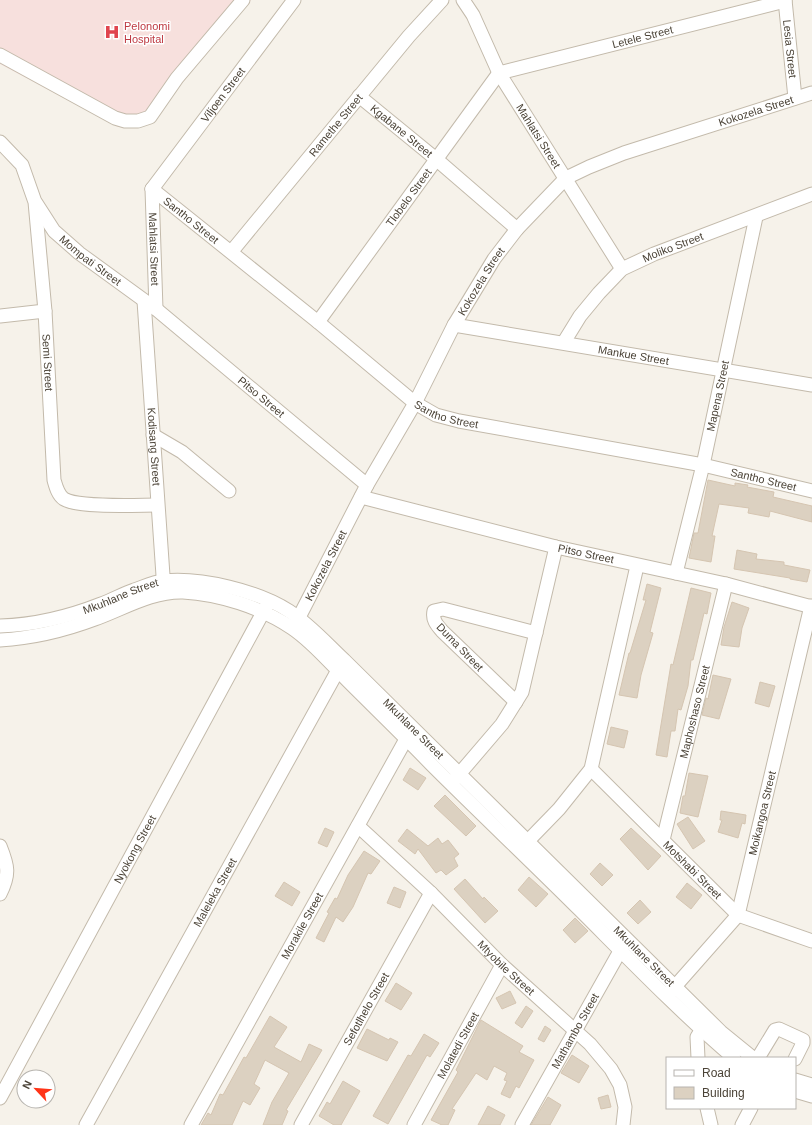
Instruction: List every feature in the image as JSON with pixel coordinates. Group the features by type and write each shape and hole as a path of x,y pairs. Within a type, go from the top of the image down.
{"street":[{"path":"0,55 115,118 125,121 138,121 150,117 177,78 243,0"},
{"name":"Viljoen Street","path":"152,189 294,0"},
{"name":"Ramethe Street","path":"232,251 409,36 442,0"},
{"name":"Mahlatsi Street","path":"463,0 473,15 499,73 622,269"},
{"name":"Letele Street","path":"499,73 785,0"},
{"name":"Lesia Street","path":"785,0 795,98"},
{"name":"Tlobelo Street","path":"318,322 499,73"},
{"name":"Kokozela Street","path":"296,624 361,497 415,404 454,325 494,259 517,229 566,178 624,153 812,93"},
{"name":"Kgabane Street","path":"359,96 436,159 517,229"},
{"name":"Semi Street","path":"0,142 12,152 22,166 35,202 45,311 54,480 57,491 63,498 81,503 157,505"},
{"name":"Santho Street","path":"152,189 232,251 415,404 436,415 459,421 703,465 812,491"},
{"name":"Mahlatsi Street","path":"152,189 156,309"},
{"name":"Moliko Street","path":"564,342 580,316 622,269 654,254 756,217 812,194"},
{"name":"Mompati Street","path":"35,202 54,231 94,265 156,309"},
{"name":"Mapena Street","path":"676,573 703,465 756,217"},
{"name":"Kodisang Street","path":"144,300 163,587"},
{"name":"Pitso Street","path":"156,309 368,485"},
{"path":"0,316 45,311"},
{"name":"Mankue Street","path":"454,325 564,342 722,371 812,385"},
{"path":"153,435 182,452 230,491"},
{"name":"Pitso Street","path":"361,497 556,547 637,566 726,584 811,607"},
{"path":"451,784 502,724 516,702 524,683 556,547"},
{"path":"520,850 559,809 591,769 637,566"},
{"name":"Maphoshaso Street","path":"662,840 726,584"},
{"name":"Mkuhlane Street","path":"0,640 48,635 163,587"},
{"name":"Mkuhlane Street","path":"0,626 32,623 64,617 102,604 134,590 163,587 183,592 266,606 296,624 413,727 461,773 676,986 706,1024 718,1053 731,1057"},
{"name":"Nyokong Street","path":"0,1098 266,606"},
{"name":"Moikangoa Street","path":"667,995 738,915 811,607"},
{"name":"Duma Street","path":"516,702 442,631 435,623 433,616 434,612 438,609 443,609 536,633"},
{"name":"Mkuhlane Street","path":"341,665 406,739 483,817 520,850 667,995 752,1057"},
{"name":"Maleleka Street","path":"86,1125 341,665"},
{"name":"Morakile Street","path":"191,1125 413,727"},
{"name":"Motshabi Street","path":"591,769 738,915 812,941"},
{"name":"Mtyobile Street","path":"358,826 431,893 502,965 590,1044 611,1069 620,1085 625,1107 623,1125"},
{"path":"0,846 7,867 3,888"},
{"name":"Sefotlhelo Street","path":"300,1125 431,893"},
{"name":"Mathambo Street","path":"522,1125 628,937"},
{"name":"Molatedi Street","path":"414,1125 502,965"},
{"path":"698,1057 697,1037 706,1024"},
{"path":"759,1057 774,1030 779,1029 803,1040 796,1057"},
{"path":"796,1080 812,1085"},
{"path":"796,1091 812,1096"},
{"path":"707,1109 710,1125"},
{"path":"742,1125 750,1109"}],"shaded area":[{"name":"Pelonomi Hospital","path":"0,0 251,0 149,123 118,127 0,64"}],"building":[{"path":"708,480 735,486 735,483 748,485 747,487 774,492 773,497 812,506 812,522 770,511 769,517 748,513 749,508 719,504 712,536 715,536 711,562 689,558 694,533 698,533"},
{"path":"737,550 757,554 756,559 784,562 784,565 810,570 807,582 734,569"},
{"path":"647,584 661,588 650,632 653,633 641,675 637,698 619,695 629,653 646,600 643,600"},
{"path":"691,588 711,593 707,614 704,613 693,660 691,660 688,686 681,710 678,709 675,731 671,731 667,757 656,755 671,664 673,665"},
{"path":"732,602 749,608 742,628 739,647 721,645 724,627"},
{"path":"713,675 731,679 719,719 702,715 706,698 708,699"},
{"path":"760,682 775,686 769,707 755,703"},
{"path":"611,727 628,731 624,748 607,744"},
{"path":"410,768 426,778 418,790 403,780"},
{"path":"689,773 708,776 698,817 680,813"},
{"path":"445,795 476,826 466,836 434,806"},
{"path":"721,811 746,815 745,824 742,823 738,838 718,832 722,820 720,820"},
{"path":"688,817 705,841 693,849 677,824"},
{"path":"325,828 334,832 327,847 318,843"},
{"path":"631,828 661,856 648,870 620,839"},
{"path":"407,829 428,846 438,838 442,844 448,840 459,854 454,858 458,866 446,875 441,870 436,873 418,849 415,854 398,841"},
{"path":"364,851 380,861 371,874 368,873 353,907 343,922 336,917 324,942 316,938 329,913 327,912 335,898 337,899 348,875"},
{"path":"600,863 613,875 602,886 590,874"},
{"path":"529,877 548,894 536,907 518,890"},
{"path":"465,879 483,899 484,897 498,911 485,923 454,889"},
{"path":"284,882 300,892 292,906 275,896"},
{"path":"687,883 702,895 691,909 676,897"},
{"path":"394,887 406,892 400,908 387,903"},
{"path":"640,900 651,912 638,924 627,913"},
{"path":"575,918 588,931 575,943 563,930"},
{"path":"396,983 412,993 401,1010 385,1001"},
{"path":"510,991 516,1003 502,1009 496,998"},
{"path":"526,1006 533,1011 522,1028 515,1023"},
{"path":"270,1016 287,1027 274,1047 301,1062 309,1044 322,1050 286,1110 288,1111 282,1125 263,1125 272,1102 289,1073 265,1060 254,1084 260,1088 250,1105 243,1101 232,1125 201,1125 208,1113 211,1115 220,1094 223,1095 244,1057 246,1058"},
{"path":"481,1020 523,1046 519,1052 534,1060 519,1088 516,1086 510,1098 501,1094 507,1081 504,1080 507,1073 494,1066 487,1080 476,1073 452,1109 455,1110 448,1125 442,1125 431,1120 458,1072 456,1070"},
{"path":"545,1026 551,1030 544,1042 538,1039"},
{"path":"367,1029 389,1040 390,1038 398,1042 387,1061 357,1048"},
{"path":"424,1034 439,1043 430,1057 427,1055 388,1124 373,1116 408,1055 411,1056"},
{"path":"572,1055 589,1066 579,1083 561,1073"},
{"path":"343,1081 360,1091 341,1125 334,1125 319,1116 327,1102 330,1104"},
{"path":"608,1095 611,1107 601,1109 598,1098"},
{"path":"548,1097 561,1105 550,1125 531,1125"},
{"path":"488,1106 505,1115 500,1125 478,1125"}],"place":[{"name":"Pelonomi Hospital","path":"112,32"}]}
